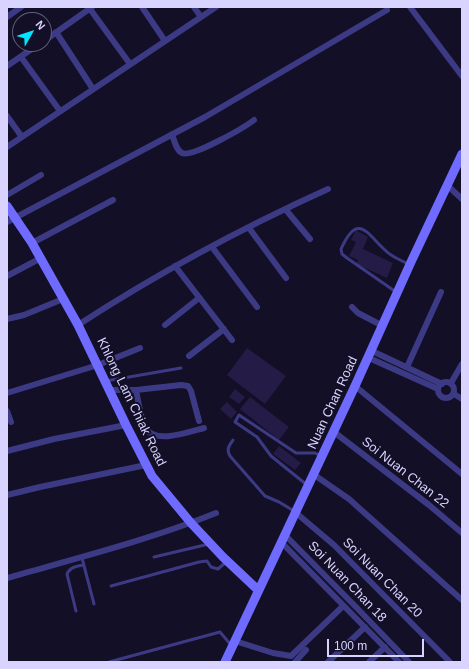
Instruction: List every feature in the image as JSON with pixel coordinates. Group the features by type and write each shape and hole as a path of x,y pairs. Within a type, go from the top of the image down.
{"main road":[{"name":"Nuan Chan Road","path":"225,662 334,432 462,154"},
{"name":"Khlong Lam Chiak Road","path":"7,206 41,258 78,325 126,426 152,476 210,544 258,590"}],"street":[{"path":"7,17 21,7"},
{"path":"142,7 165,41"},
{"path":"194,7 201,17"},
{"path":"7,147 216,7"},
{"path":"410,7 462,76"},
{"path":"52,35 91,8 130,64"},
{"path":"7,222 205,116 387,10"},
{"path":"56,32 92,89"},
{"path":"7,66 28,52"},
{"path":"21,57 60,111"},
{"path":"7,116 22,137"},
{"path":"172,134 181,152 184,154 189,154 216,143 254,120"},
{"path":"7,195 41,175"},
{"path":"448,186 462,199"},
{"path":"78,325 119,298 175,266 270,216 286,210 328,189"},
{"path":"32,243 113,200"},
{"path":"286,210 310,239"},
{"path":"249,228 286,278"},
{"path":"212,247 256,307"},
{"path":"7,276 41,258"},
{"path":"175,266 232,340"},
{"path":"407,367 441,292"},
{"path":"165,325 200,298"},
{"path":"7,319 63,299"},
{"path":"352,307 358,313 383,326"},
{"path":"189,356 224,329"},
{"path":"7,393 98,365 140,348"},
{"path":"370,354 407,367 440,386"},
{"path":"370,354 440,386"},
{"path":"451,383 462,364"},
{"path":"451,383 446,382 440,386 439,394 443,398 448,398 454,394"},
{"path":"451,383 454,388 454,394"},
{"path":"108,386 136,390 181,385 188,386 191,391 199,421"},
{"path":"355,386 462,474"},
{"path":"136,390 145,427 150,434 158,436 177,435 204,428"},
{"path":"454,394 462,399"},
{"path":"7,410 11,422"},
{"path":"7,451 54,439 126,426"},
{"name":"Soi Nuan Chan 22","path":"334,432 429,504 462,533"},
{"path":"7,495 146,465"},
{"path":"313,474 349,498 462,600"},
{"name":"Soi Nuan Chan 20","path":"295,512 334,545 450,662"},
{"path":"7,578 82,557 191,523 216,513"},
{"path":"284,539 399,662"},
{"name":"Soi Nuan Chan 18","path":"284,539 355,606 409,662"},
{"path":"234,644 291,656 341,608"},
{"path":"328,662 365,627"},
{"path":"369,662 385,647"},
{"path":"295,662 306,650"}],"lane":[{"path":"397,293 347,258 341,251 342,246 352,231 359,228 373,236 387,252 410,265"},
{"path":"108,386 181,368"},
{"path":"308,485 271,456 256,437 235,422 239,415 296,453 315,453 322,456"},
{"path":"233,440 228,448 228,452 250,480 265,496 279,502 295,512"},
{"path":"154,557 210,544"},
{"path":"82,557 94,604"},
{"path":"111,586 207,561 212,567 218,569 227,561"},
{"path":"76,611 67,574 68,571 73,568 84,565"},
{"path":"109,662 120,661 220,632 234,644"}],"building":[{"path":"356,230 368,237 363,249 393,263 387,278 356,264 358,260 349,256 356,242 351,240"},
{"path":"247,348 286,376 265,404 227,375"},
{"path":"235,389 245,397 239,404 229,397"},
{"path":"250,397 289,427 279,440 240,409"},
{"path":"227,402 237,412 231,419 220,409"},
{"path":"279,446 301,463 295,470 273,454"}]}
